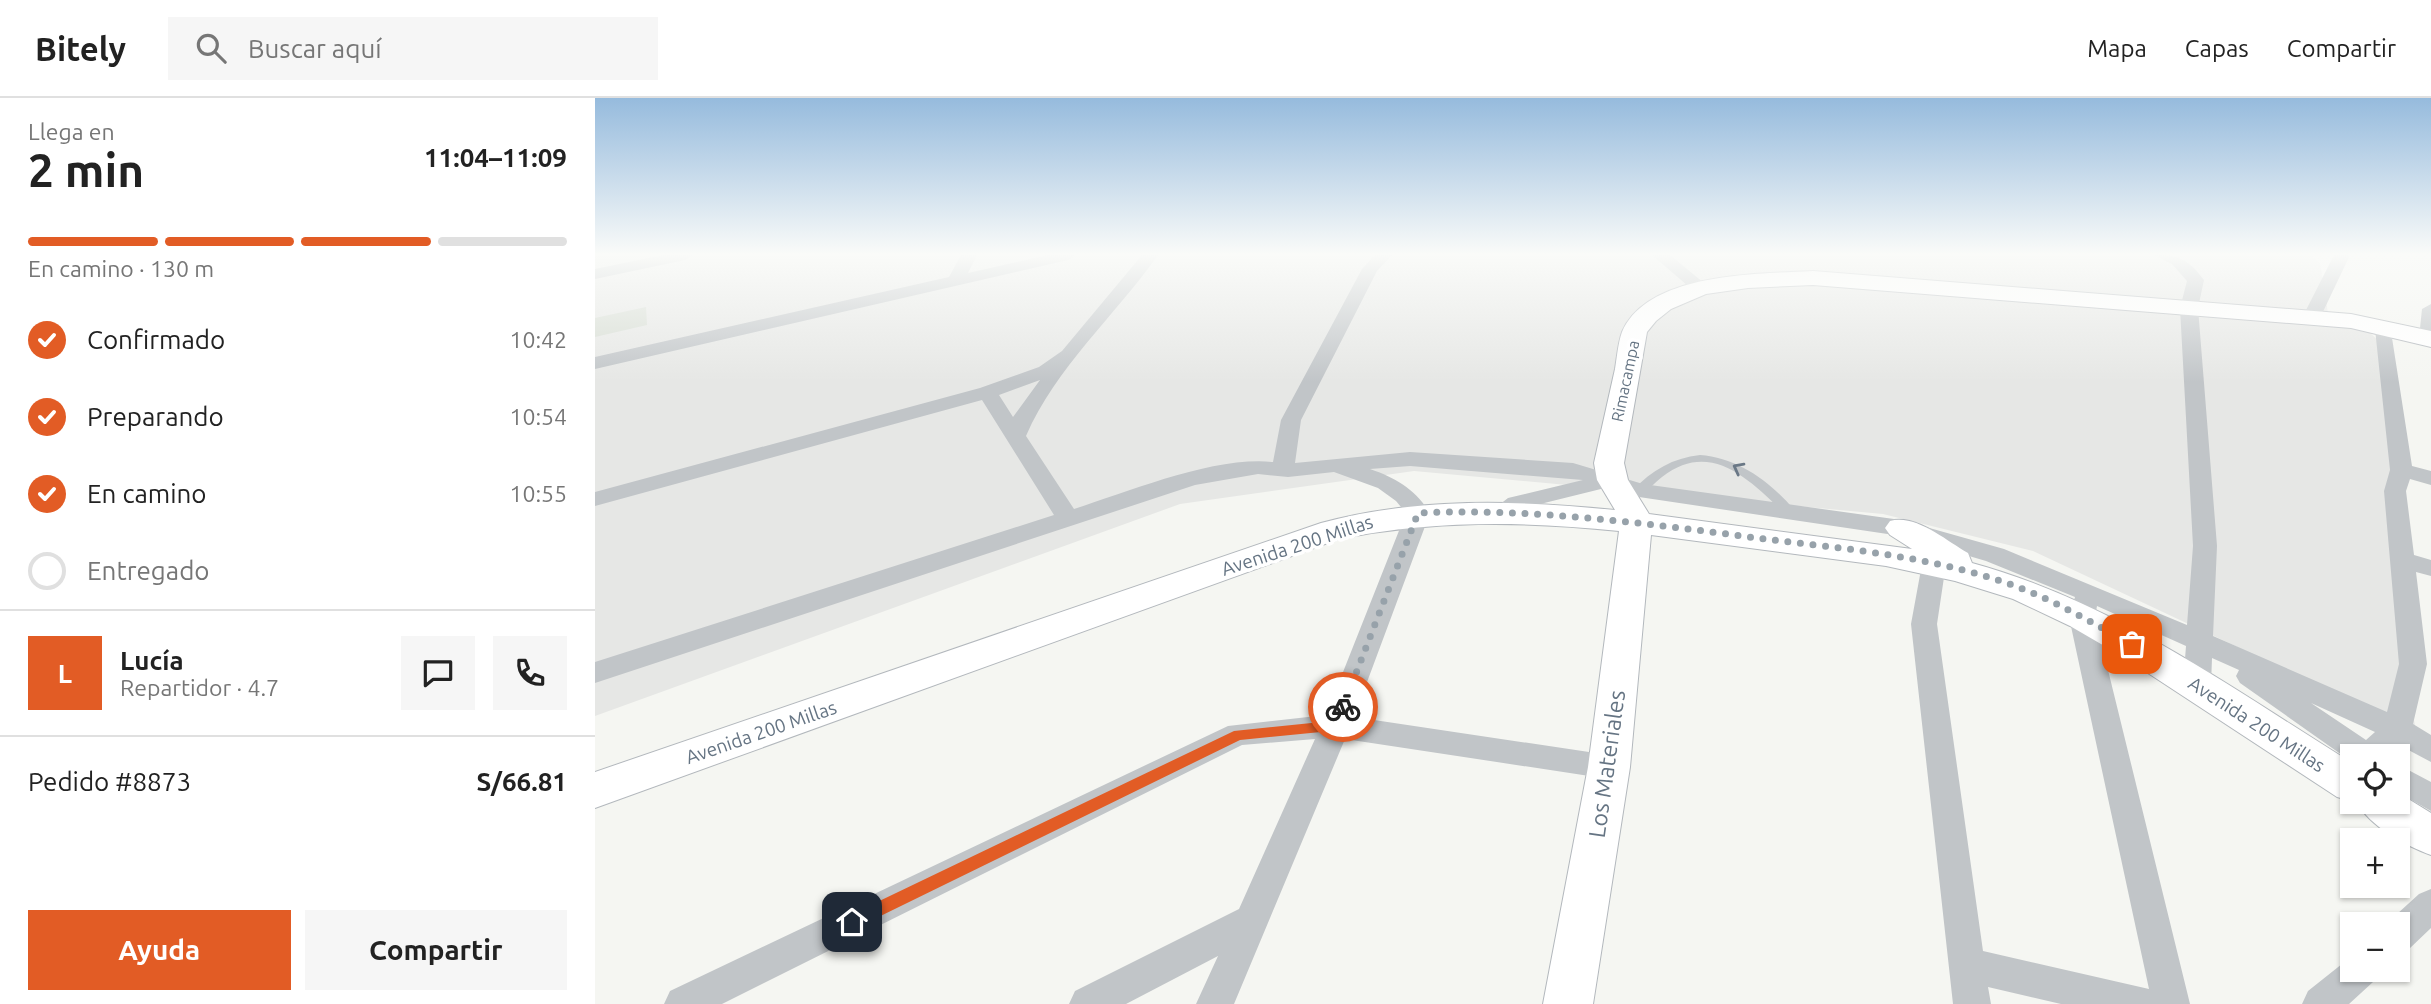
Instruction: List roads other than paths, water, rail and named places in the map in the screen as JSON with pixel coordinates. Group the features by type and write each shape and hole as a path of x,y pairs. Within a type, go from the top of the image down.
{"street":[{"path":"595,363 881,297"},
{"path":"1016,436 1025,414 1116,297"},
{"path":"1288,470 1284,465 1291,420 1350,297"},
{"name":"Rimacampa","path":"1610,480 1610,456 1635,332 1647,316 1663,304 1679,297"},
{"name":"Rimacampa","path":"2055,297 2311,318 2429,339"},
{"path":"2192,297 2189,308 2205,545 2197,685"},
{"path":"2311,318 2321,297"},
{"path":"2429,339 2431,309"},
{"path":"2384,329 2401,470 2395,491 2400,560 2422,667 2397,729 2385,744"},
{"path":"595,499 987,392 1046,371 1069,355"},
{"path":"595,485 982,379 1042,359 1069,355"},
{"path":"987,392 1069,520"},
{"path":"595,673 1191,479 1234,469 1258,467 1288,470 1410,459 1462,461 1573,470 1610,480 1631,507 1790,512 1942,536 2026,565 2084,604 2201,642 2397,729 2431,750"},
{"path":"1215,1004 1336,726 1418,513 1412,501 1381,481 1335,466"},
{"path":"2401,470 2431,478"},
{"path":"1502,512 1515,503 1610,480"},
{"name":"Avenida 200 Millas","path":"595,790 1332,530 1379,518 1418,513 1637,506 1934,564 2027,591 2084,604 2197,685 2340,764"},
{"name":"Los Materiales","path":"1568,1004 1609,767 1637,506"},
{"path":"1901,528 1982,576"},
{"path":"2400,560 2431,568"},
{"path":"1934,564 1924,624 1972,1004"},
{"path":"2084,604 2171,1004"},
{"path":"2201,642 2340,758"},
{"path":"683,1004 1238,734 1336,726 1609,767"},
{"path":"2410,784 2431,798"},
{"name":"Avenida 200 Millas","path":"2405,814 2431,836"},
{"path":"2410,925 2431,905"},
{"path":"1088,1004 1252,920"},
{"path":"1968,965 2140,1004"},
{"path":"2321,1004 2346,982"}],"lane":[{"path":"1637,506 1683,460 1725,461 1747,471 1790,512"}]}
